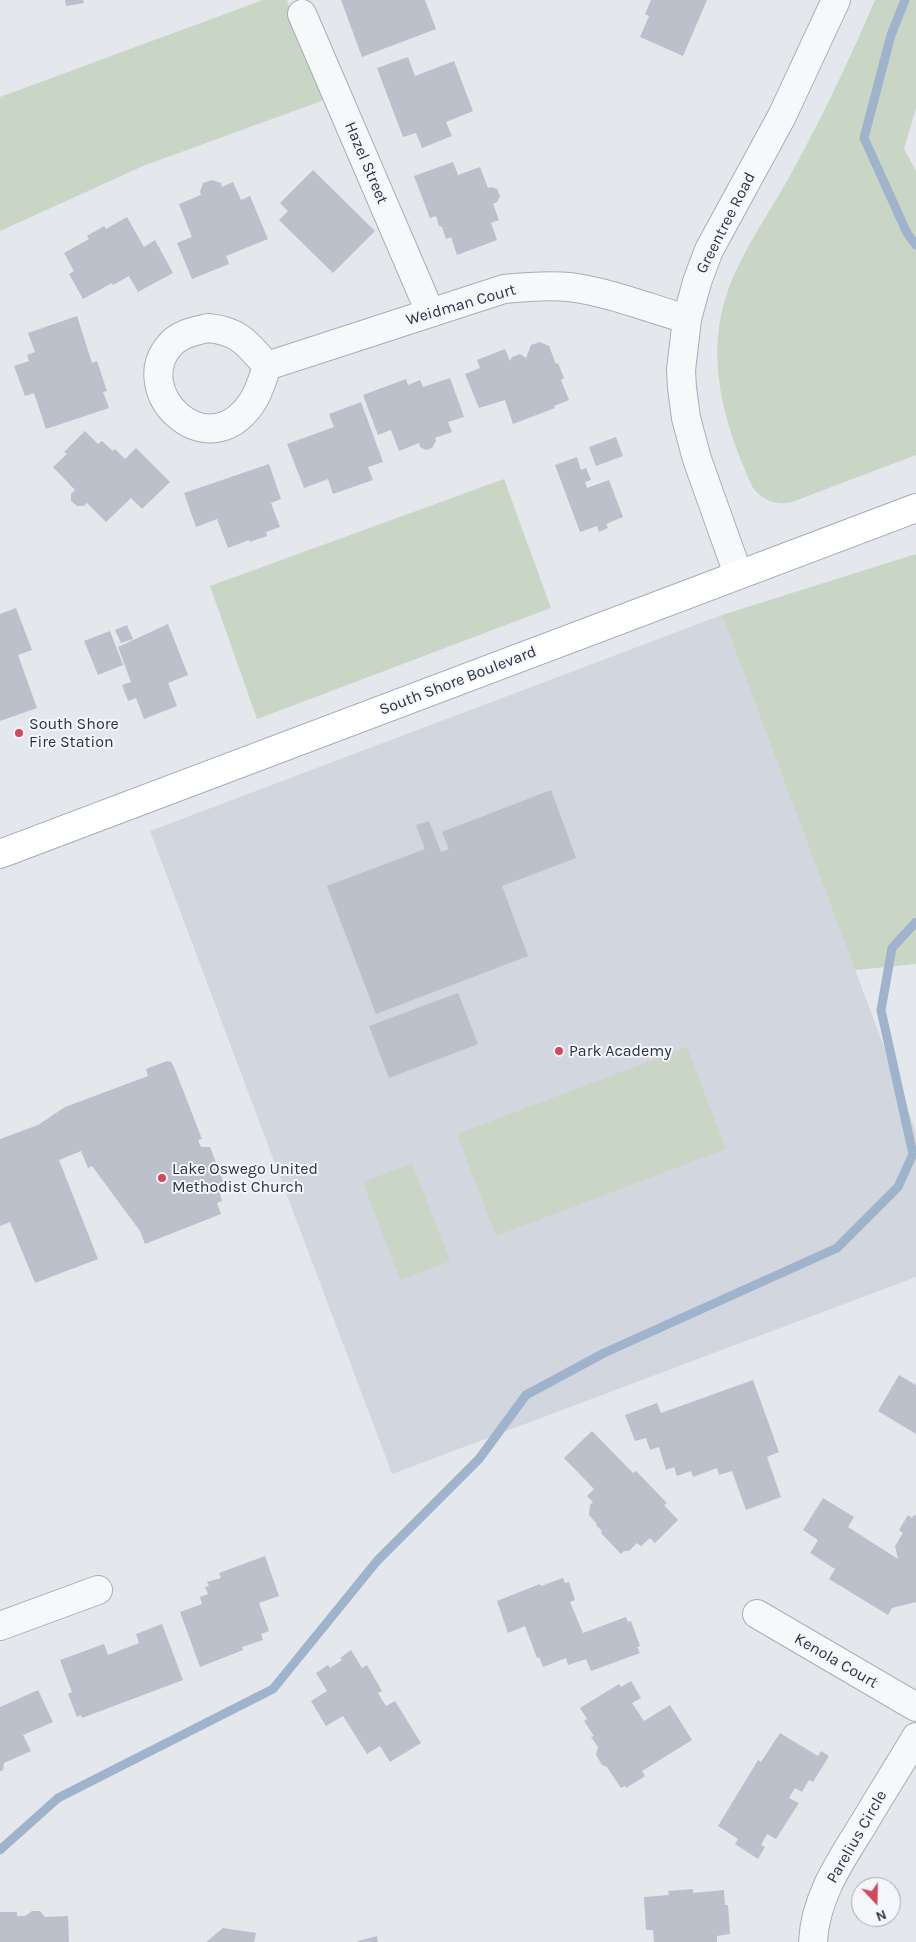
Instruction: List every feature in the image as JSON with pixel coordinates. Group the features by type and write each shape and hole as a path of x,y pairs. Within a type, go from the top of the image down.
{"main road":[{"name":"South Shore Boulevard","path":"0,854 916,508"}],"street":[{"name":"Greentree Road","path":"738,574 696,459 686,418 681,370 687,320 697,282 709,250 782,116 836,0"},
{"name":"Hazel Street","path":"302,14 430,312"},
{"name":"Weidman Court","path":"267,366 504,289 539,286 567,287 592,291 687,320"},
{"path":"0,1626 98,1590"},
{"name":"Kenola Court","path":"756,1614 916,1707"},
{"name":"Parelius Circle","path":"813,1942 814,1926 820,1902 828,1886 916,1737"}],"shaded area":[{"name":"Park Academy","path":"722,615 916,1132 916,1277 392,1474 150,831"}],"green space":[{"path":"263,0 287,0 324,100 143,166 0,231 0,97"},
{"path":"875,0 916,0 916,108 904,149 916,171 916,455 792,502 770,501 753,488 733,440 726,416 718,366 721,315 728,290 741,260 814,131 846,66"},
{"path":"504,479 551,608 257,719 210,586"},
{"path":"916,554 916,964 855,970 722,615"},
{"path":"687,1047 726,1149 496,1236 457,1134"},
{"path":"412,1163 450,1261 400,1280 363,1182"}],"building":[{"path":"65,0 83,0 84,3 66,6"},
{"path":"341,0 425,0 436,29 362,57"},
{"path":"651,0 707,0 683,56 640,37 649,16 645,14"},
{"path":"408,57 415,76 454,61 473,111 446,122 452,136 422,148 416,133 403,137 377,68"},
{"path":"453,162 458,175 480,167 488,188 497,189 500,196 497,202 493,204 499,220 491,223 497,240 457,255 451,237 446,239 436,216 430,218 414,176"},
{"path":"313,170 375,231 333,273 279,220 288,211 280,203"},
{"path":"212,180 221,183 222,187 233,182 241,200 250,196 268,239 226,256 229,264 192,279 177,243 192,237 179,204 201,195 203,183"},
{"path":"127,217 144,247 155,240 173,273 138,292 129,276 83,299 69,274 74,271 64,253 89,239 87,236 104,226 106,229"},
{"path":"77,316 92,363 97,361 107,391 103,392 109,408 46,429 34,393 25,396 14,366 29,361 27,355 35,352 28,333"},
{"path":"540,342 549,346 556,364 558,363 564,378 561,380 569,400 554,406 555,408 513,424 505,400 479,408 465,374 480,368 477,360 505,349 510,361 512,357 520,354 526,358 531,345"},
{"path":"450,378 464,417 448,422 452,432 435,438 436,441 432,448 426,450 420,447 419,443 399,451 391,430 378,435 363,395 406,379 408,385 420,380 423,387"},
{"path":"361,402 383,462 368,467 373,480 333,494 328,479 304,488 287,444 334,427 329,414"},
{"path":"85,431 98,444 102,441 113,451 115,449 125,459 136,448 170,482 142,509 131,498 106,522 87,503 84,506 77,506 71,501 71,494 75,490 53,467 67,454 64,452"},
{"path":"616,437 623,456 596,466 589,447"},
{"path":"577,457 581,470 586,468 591,480 585,482 587,488 609,480 623,517 606,524 608,528 599,532 597,526 580,532 555,465"},
{"path":"269,464 281,499 271,503 280,527 266,532 267,536 228,548 217,519 196,527 184,493"},
{"path":"16,608 32,650 18,655 37,708 0,721 0,614"},
{"path":"168,624 188,675 168,683 177,706 144,719 136,698 128,701 122,685 131,682 118,647"},
{"path":"127,625 133,639 121,643 115,630"},
{"path":"110,631 123,665 98,675 84,641"},
{"path":"551,790 576,858 502,886 528,956 376,1014 327,886 425,849 416,825 429,821 441,852 449,849 442,832"},
{"path":"458,993 478,1044 389,1078 369,1026"},
{"name":"Lake Oswego United Methodist Church","path":"167,1061 171,1062 174,1067 202,1139 198,1140 201,1147 210,1147 226,1188 220,1194 222,1201 217,1203 221,1214 145,1244 140,1231 92,1166 88,1168 81,1151 59,1160 98,1259 35,1283 10,1222 0,1226 0,1139 38,1125 65,1107 148,1076 146,1069"},
{"path":"899,1375 916,1385 916,1434 878,1411"},
{"path":"753,1380 779,1452 767,1457 781,1497 746,1510 732,1471 719,1475 717,1468 693,1477 691,1471 677,1476 674,1467 666,1470 659,1447 650,1450 646,1438 635,1441 625,1415 657,1403 661,1413"},
{"path":"592,1431 633,1473 636,1471 667,1503 664,1505 678,1520 655,1543 650,1538 641,1546 637,1543 629,1551 624,1551 621,1554 601,1533 602,1531 589,1515 590,1505 593,1502 587,1496 594,1489 564,1458"},
{"path":"823,1498 854,1517 848,1527 898,1559 895,1546 903,1533 899,1530 908,1515 912,1518 914,1515 916,1516 916,1602 892,1608 888,1615 829,1579 835,1569 810,1553 818,1540 803,1530"},
{"path":"265,1556 279,1596 259,1603 269,1631 261,1634 263,1640 242,1647 243,1650 200,1667 180,1612 202,1604 200,1597 208,1594 205,1587 209,1586 207,1582 221,1578 219,1573"},
{"path":"563,1578 565,1583 569,1582 575,1600 570,1602 583,1633 626,1617 628,1622 631,1621 640,1646 637,1647 640,1653 591,1671 586,1659 568,1665 566,1658 543,1667 539,1657 537,1658 525,1626 508,1633 497,1601 540,1584 541,1586"},
{"path":"162,1624 183,1680 82,1718 81,1715 77,1717 68,1694 72,1692 60,1660 104,1644 108,1655 139,1643 136,1634"},
{"path":"351,1650 362,1668 367,1665 382,1691 378,1693 386,1706 395,1701 421,1743 390,1762 380,1746 367,1754 343,1716 326,1726 311,1701 327,1691 316,1673 328,1665 330,1668 342,1660 340,1658"},
{"path":"631,1681 641,1698 632,1703 644,1721 670,1705 692,1740 642,1771 645,1776 626,1788 625,1786 621,1788 607,1767 602,1765 596,1755 598,1747 591,1737 594,1736 584,1721 587,1719 580,1708 619,1684 621,1687"},
{"path":"38,1690 53,1722 23,1735 31,1751 4,1763 3,1770 0,1771 0,1707"},
{"path":"780,1733 818,1756 821,1751 829,1756 813,1782 809,1780 802,1792 795,1788 789,1798 799,1803 776,1839 767,1834 761,1845 765,1847 758,1859 735,1844 738,1839 718,1826 758,1760 761,1762"},
{"path":"693,1889 693,1893 724,1890 725,1905 728,1905 730,1934 717,1936 717,1942 654,1942 653,1930 646,1930 644,1897 669,1895 668,1891"},
{"path":"32,1911 40,1911 45,1917 68,1916 69,1942 0,1942 0,1912 17,1912 17,1916 25,1916"},
{"path":"223,1928 256,1933 254,1942 206,1942"},
{"path":"377,1936 378,1942 358,1942 358,1941"}],"waterway":[{"path":"905,0 891,35 864,138 907,233 916,245"},
{"path":"0,1850 58,1798 273,1689 377,1561 479,1459 526,1395 604,1353 837,1248 898,1187 913,1154 881,1010 892,948 916,922"}],"place":[{"name":"South Shore Fire Station","path":"19,733"},
{"name":"Park Academy","path":"559,1051"},
{"name":"Lake Oswego United Methodist Church","path":"162,1178"}]}
